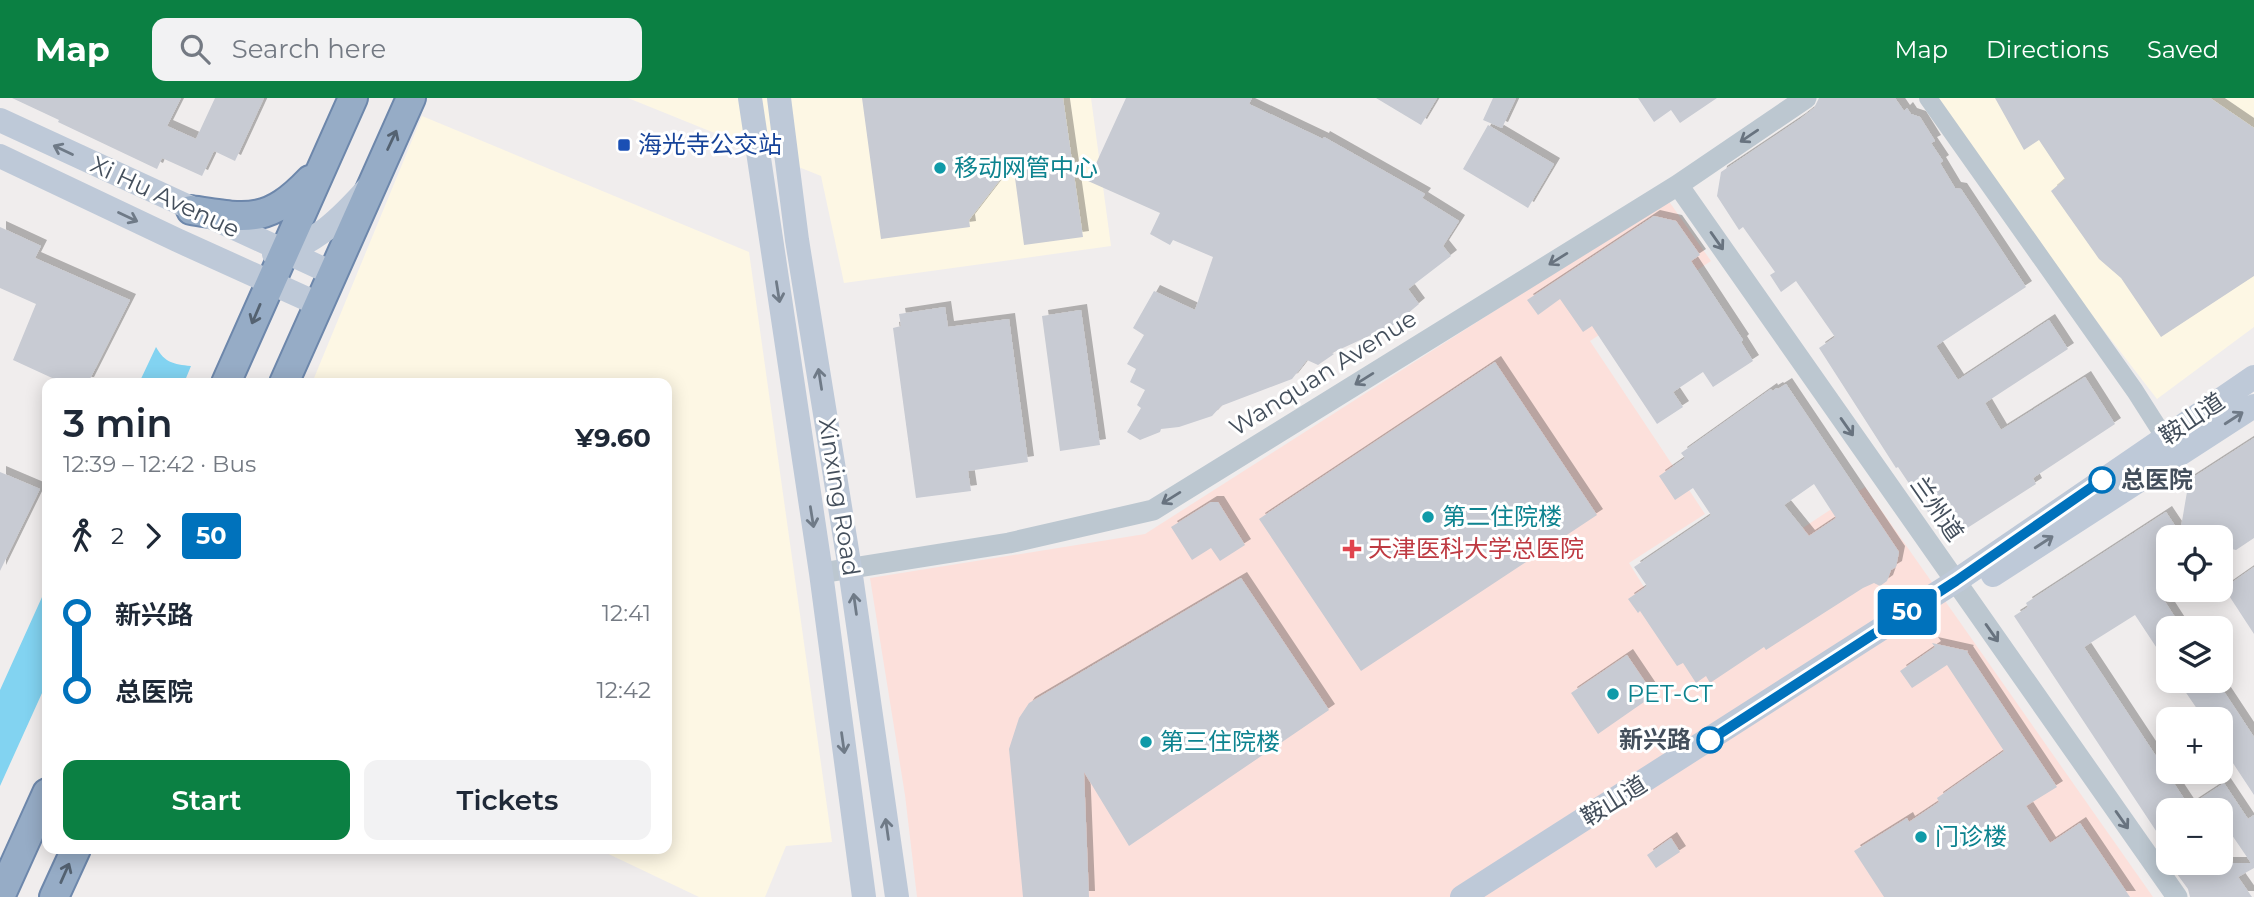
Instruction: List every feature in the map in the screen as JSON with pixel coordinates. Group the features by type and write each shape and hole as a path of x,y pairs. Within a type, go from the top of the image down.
{"highway":[{"path":"228,378 353,98"},
{"path":"286,378 411,98"},
{"path":"191,210 241,216 272,211 287,203 325,161"},
{"path":"0,897 42,804"},
{"path":"0,868 29,834"},
{"path":"54,897 74,854"}],"main road":[{"path":"750,98 821,573 864,897"},
{"name":"Xinxing Road","path":"779,98 797,240 850,569 897,897"},
{"name":"Xi Hu Avenue","path":"0,120 332,273"},
{"name":"Xi Hu Avenue","path":"0,156 318,304"},
{"path":"177,240 227,253 263,255 284,252 331,225 372,183"},
{"name":"鞍山道","path":"1462,897 1960,587 2171,446 2254,377"},
{"path":"2171,446 2254,406"},
{"path":"1492,897 1960,587"}],"street":[{"name":"Wanquan Avenue","path":"821,573 1009,543 1153,510 1678,185 1806,98"},
{"path":"1928,98 2171,446"},
{"name":"兰州道","path":"1678,185 2177,897"}],"shaded area":[{"path":"628,98 1091,98 1111,246 844,283 821,176"},
{"path":"1924,98 2254,98 2254,327 2157,399"},
{"path":"422,116 749,252 832,842 786,846 765,897 699,897 609,854 672,854 672,378 314,378"},
{"name":"天津医科大学总医院","path":"1668,200 1711,261 1590,341 1705,514 1629,563 1664,619 1865,487 2153,897 917,897 905,795 870,578 1145,534"}],"water":[{"path":"156,347 170,362 191,366 186,378 141,378"},
{"path":"42,597 42,693 0,786 0,690"}],"building":[{"path":"12,98 181,98 167,126 196,139 215,98 264,98 235,161 214,151 202,176 162,158 157,169"},
{"path":"862,98 1063,98 1083,237 1024,245 1013,163 969,220 970,227 881,239"},
{"path":"1126,98 1252,98 1249,104 1323,139 1324,137 1425,194 1422,198 1459,221 1443,246 1451,256 1408,289 1419,304 1395,324 1332,353 1334,354 1318,365 1307,360 1292,379 1221,406 1212,416 1179,427 1161,429 1160,432 1140,440 1127,432 1141,408 1137,405 1145,390 1130,382 1136,369 1127,364 1144,335 1133,328 1154,291 1195,310 1213,257 1173,240 1170,245 1150,234 1160,213 1088,181"},
{"path":"1376,98 1437,98 1421,125"},
{"path":"1493,98 1516,98 1502,128 1483,120"},
{"path":"1638,98 1717,98 1680,123 1671,110 1654,122"},
{"path":"1819,98 1895,98 1904,111 1907,108 1911,114 1920,117 1935,141 1931,143 1943,161 1940,163 1955,188 1961,189 2026,287 1936,346 1958,380 2049,320 2068,349 1985,403 2001,430 2085,377 2115,424 2033,478 2036,484 1961,532 1938,527 1898,467 1896,468 1819,348 1835,337 1796,281 1781,292 1770,275 1775,272 1743,227 1739,230 1717,196 1721,172 1800,119 1814,108"},
{"path":"1995,98 2210,98 2254,128 2254,276 2161,337 2121,278 2099,259 2051,191 2065,179 2039,140 2024,150"},
{"path":"1488,125 1554,164 1528,208 1463,169"},
{"path":"1654,216 1676,221 1700,255 1691,261 1743,340 1741,342 1753,361 1713,387 1703,372 1673,392 1683,407 1657,424 1592,326 1583,332 1560,299 1538,315 1527,300"},
{"path":"0,227 41,246 35,258 130,300 91,378 52,378 13,360 36,304 0,288"},
{"path":"945,307 948,327 1009,319 1028,462 968,471 971,491 916,498 893,328 901,326 899,314"},
{"path":"1081,310 1100,445 1060,451 1042,316"},
{"name":"第二住院楼","path":"1495,362 1597,515 1361,671 1259,519"},
{"path":"1786,384 1899,552 1896,567 1891,570 1887,581 1880,586 1874,583 1863,588 1710,683 1706,676 1696,683 1683,663 1677,666 1640,611 1638,613 1628,599 1647,586 1634,567 1711,515 1693,488 1675,500 1659,476 1685,458 1681,453 1771,389 1778,389","holes":["1814,484 1836,518 1809,536 1784,505"]},
{"path":"2254,438 2254,538 2236,550 2233,549 2233,525 2181,525 2189,480"},
{"path":"0,472 40,489 0,571"},
{"path":"1211,502 1218,502 1245,545 1220,561 1211,548 1192,560 1171,527"},
{"path":"2166,512 2175,525 2156,525 2156,602 2165,602 2174,616 2156,616 2156,647 2135,615 2084,647 2156,756 2156,784 2174,784 2184,798 2156,798 2156,831 2014,616 2028,607 2026,603"},
{"path":"2254,567 2254,634 2233,602 2233,582"},
{"name":"第三住院楼","path":"1241,578 1329,710 1129,846 1084,772 1089,897 1023,897 1009,749 1019,718 1029,703"},
{"path":"1932,643 1968,651 2057,787 2026,806 2050,843 2080,823 2130,897 1884,897 1854,851 1907,818 1909,822 1939,802 1937,798 2004,751 1947,665 1912,688 1900,671 1935,647"},
{"name":"PET-CT","path":"1627,655 1654,695 1598,734 1571,693"},
{"path":"2186,693 2225,693 2254,737 2254,795 2233,763 2233,707 2196,707"},
{"path":"2222,784 2225,784 2248,819 2254,815 2254,868 2238,877 2252,897 2190,897 2188,889 2178,875 2233,875 2233,863 2251,863 2233,837 2233,798 2201,798"},
{"path":"1671,838 1680,852 1656,868 1647,855"}],"bus line":[{"name":"50","path":"1710,740 1956,581 2102,480"}],"place":[{"name":"海光寺公交站","path":"624,145"},
{"name":"移动网管中心","path":"940,168"},
{"name":"总医院","path":"2102,480"},
{"name":"第二住院楼","path":"1428,517"},
{"name":"天津医科大学总医院","path":"1352,549"},
{"name":"PET-CT","path":"1613,694"},
{"name":"新兴路","path":"1710,740"},
{"name":"第三住院楼","path":"1146,742"},
{"name":"门诊楼","path":"1921,837"}]}
